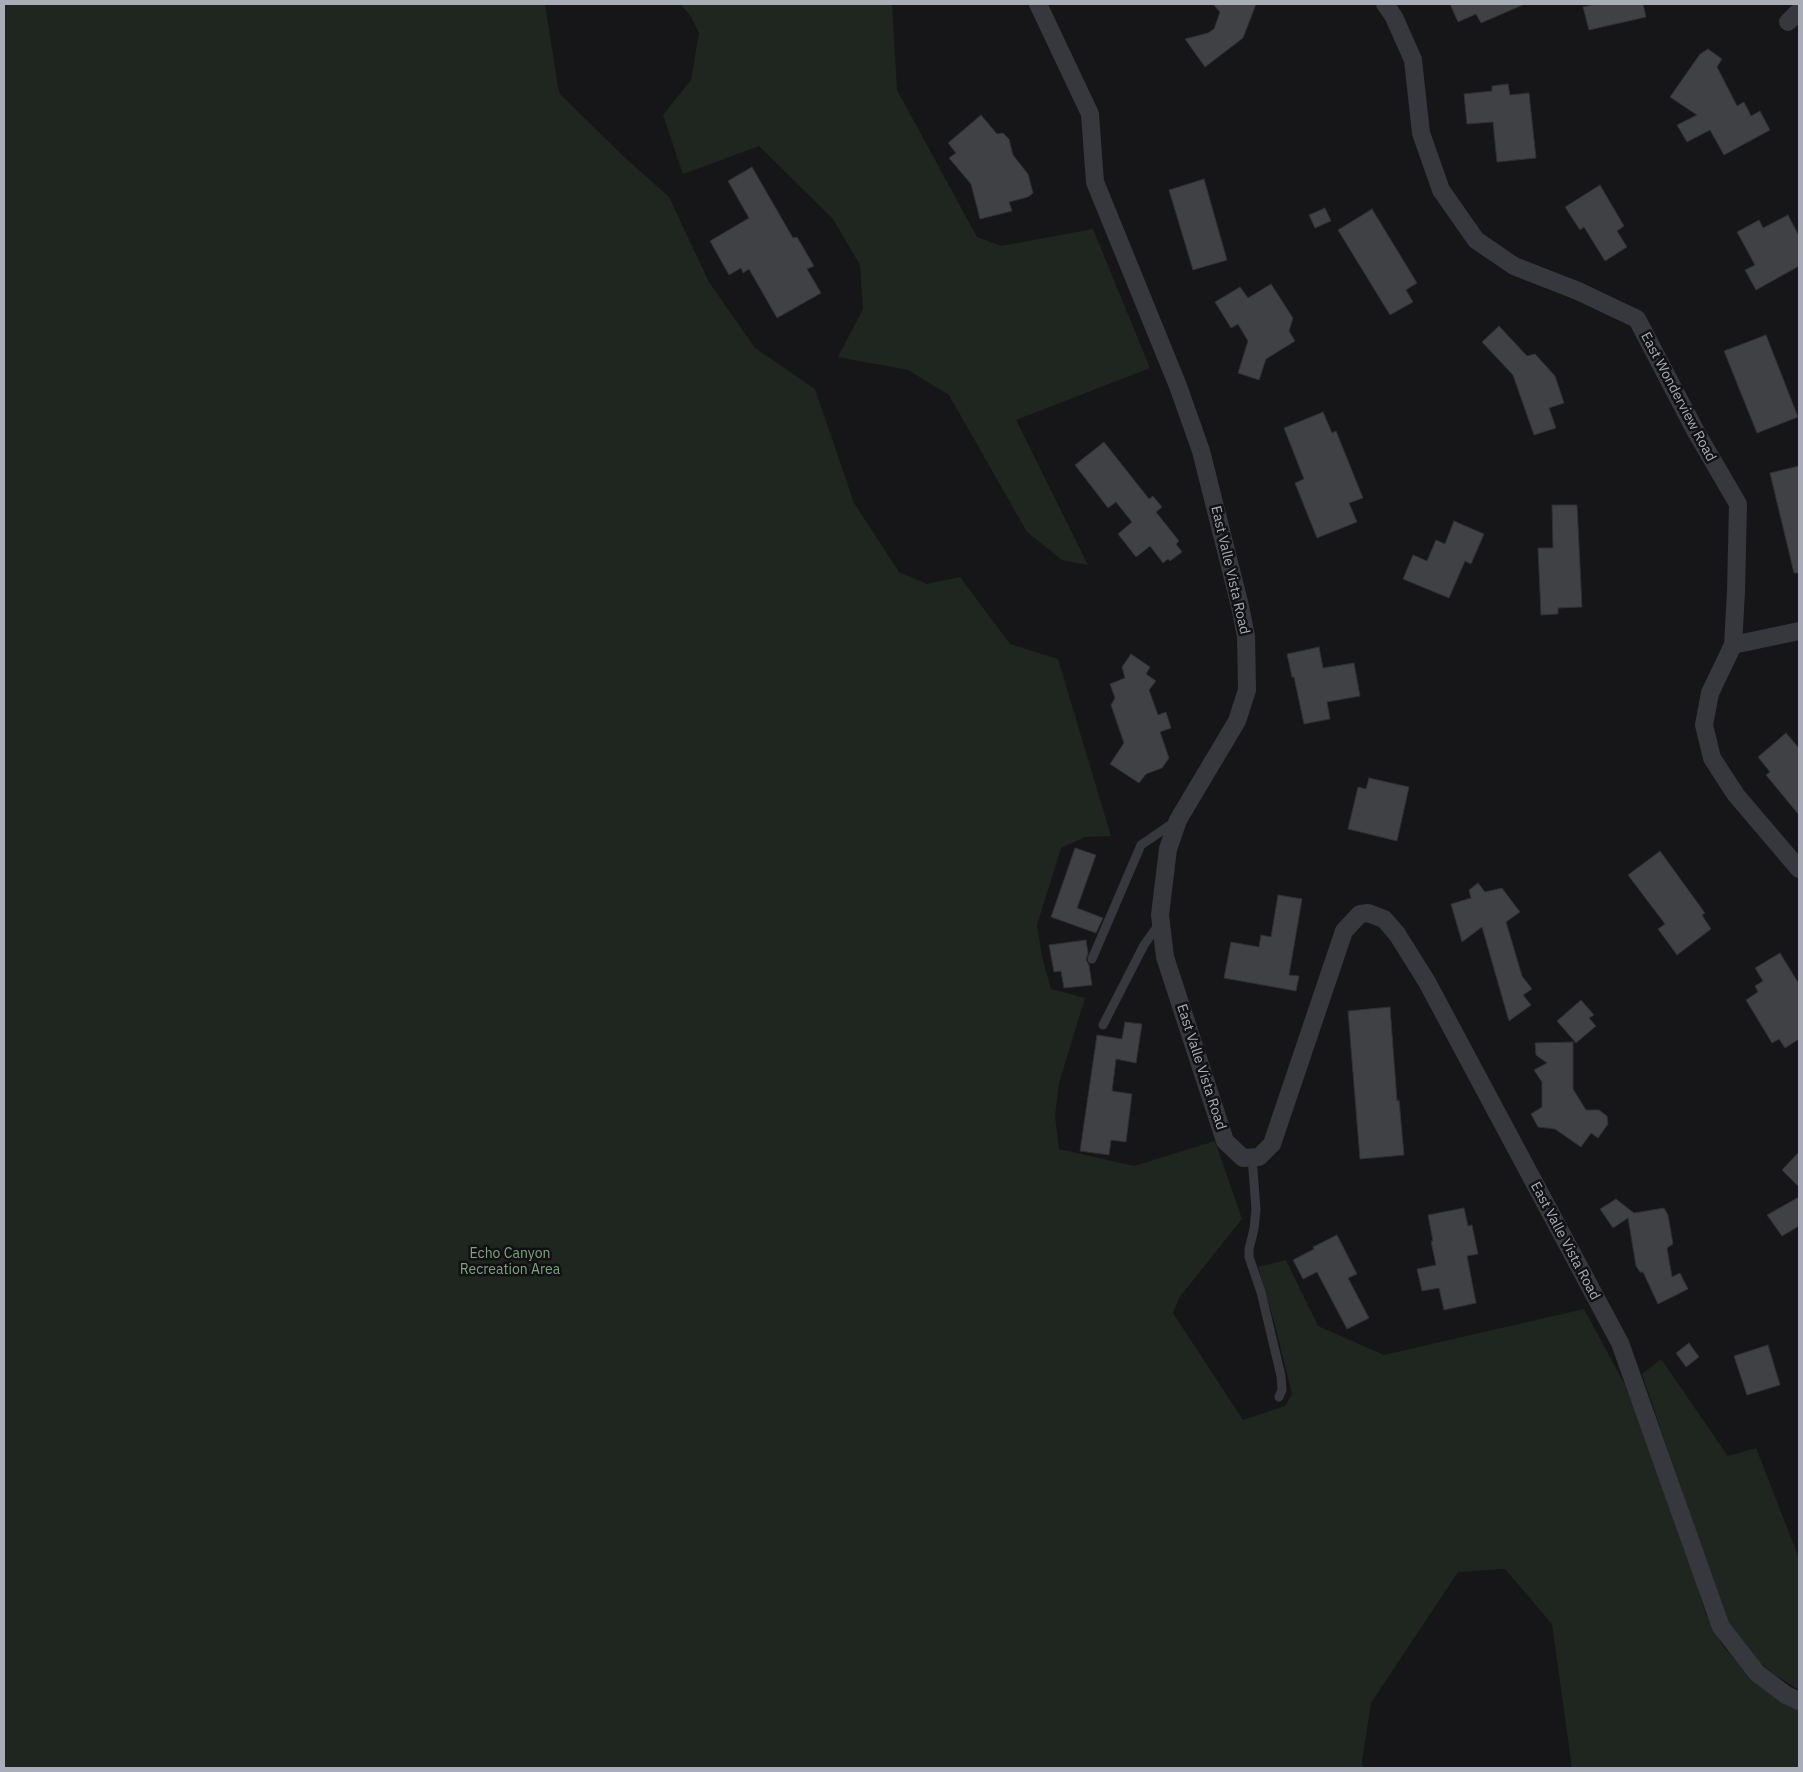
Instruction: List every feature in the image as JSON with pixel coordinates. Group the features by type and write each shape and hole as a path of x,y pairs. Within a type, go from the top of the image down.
{"street":[{"name":"East Valle Vista Road","path":"1038,4 1090,114 1095,182 1178,386 1201,451 1246,636 1247,690 1237,721 1178,820 1168,849 1160,915 1165,957 1225,1141 1243,1158 1259,1157 1272,1144 1344,931 1360,914 1368,913 1384,919 1398,934 1427,982 1620,1343 1720,1627 1757,1673 1786,1695 1799,1701"},
{"name":"East Wonderview Road","path":"1385,4 1394,17 1413,60 1421,133 1441,190 1466,226 1476,240 1514,266 1578,291 1637,319 1696,432 1738,504 1733,645 1710,693 1704,725 1712,758 1736,795 1799,870"},
{"path":"1733,645 1799,631"}],"lane":[{"path":"1092,960 1141,845 1178,820"},
{"path":"1103,1025 1144,945 1161,922"},
{"path":"1252,1157 1256,1209 1249,1257 1261,1292 1280,1376 1282,1390 1279,1397"}],"green space":[{"name":"Echo Canyon Recreation Area","path":"4,4 545,4 559,93 621,154 669,197 709,282 755,348 815,389 854,503 899,572 927,584 960,577 1010,644 1058,659 1111,836 1085,837 1061,848 1037,925 1042,957 1051,989 1085,998 1059,1083 1055,1116 1059,1149 1134,1166 1215,1141 1242,1219 1179,1298 1173,1313 1243,1420 1285,1406 1292,1394 1258,1267 1286,1260 1318,1326 1384,1355 1584,1309 1624,1383 1667,1490 1706,1614 1722,1645 1752,1679 1780,1701 1799,1710 1799,1768 1572,1768 1552,1624 1505,1569 1458,1572 1371,1703 1362,1761 1363,1768 4,1768"},
{"path":"680,4 892,4 897,90 977,237 1001,246 1093,229 1150,368 1016,420 1088,565 1062,560 1027,532 949,395 908,370 838,357 863,309 860,265 833,219 759,146 683,174 663,115 691,80 699,33 690,15"},
{"path":"1661,1359 1728,1456 1756,1448 1799,1558 1799,1690 1775,1675 1751,1655 1727,1623 1642,1374"}],"building":[{"path":"1213,4 1256,4 1243,38 1205,67 1185,39 1208,33 1214,29 1220,12"},
{"path":"1450,4 1525,4 1481,23 1476,14 1458,22"},
{"path":"1597,4 1643,4 1646,17 1589,30 1583,7"},
{"path":"1708,49 1722,59 1717,67 1737,106 1744,102 1751,116 1760,111 1770,130 1724,155 1710,130 1687,142 1677,125 1697,115 1670,97 1700,54"},
{"path":"1508,84 1510,95 1529,93 1536,158 1497,162 1493,122 1467,124 1464,94 1492,91 1492,86"},
{"path":"981,115 997,134 1003,133 1009,139 1013,155 1028,174 1033,193 1028,197 1009,202 1012,211 980,219 971,184 949,158 956,153 948,143"},
{"path":"752,167 793,238 797,237 814,266 807,269 821,293 777,318 749,269 743,273 741,268 729,275 710,241 749,218 728,181"},
{"path":"1204,179 1227,260 1193,270 1169,190"},
{"path":"1600,185 1624,226 1617,231 1627,247 1605,261 1584,227 1580,230 1565,207"},
{"path":"1325,208 1331,221 1315,228 1309,215"},
{"path":"1372,209 1417,283 1406,290 1413,302 1390,315 1338,230"},
{"path":"1788,215 1799,236 1799,266 1756,290 1745,270 1755,265 1737,232 1759,220 1763,228"},
{"path":"1271,284 1293,318 1289,331 1295,341 1266,359 1259,380 1238,373 1248,341 1238,324 1231,328 1215,302 1240,287 1248,298"},
{"path":"1499,326 1527,356 1535,354 1555,376 1564,403 1549,408 1556,428 1534,435 1513,375 1482,342"},
{"path":"1766,335 1798,417 1757,433 1724,351"},
{"path":"1323,412 1332,433 1336,431 1363,498 1349,503 1357,522 1317,538 1295,483 1304,479 1284,428"},
{"path":"1104,442 1149,499 1153,496 1162,507 1156,512 1179,541 1176,544 1182,552 1170,561 1168,559 1163,563 1150,546 1136,557 1118,534 1132,522 1116,502 1108,508 1075,465"},
{"path":"1799,466 1799,573 1794,573 1770,473"},
{"path":"1552,505 1577,505 1582,607 1558,608 1558,614 1541,615 1538,548 1553,548"},
{"path":"1454,521 1484,534 1471,564 1465,561 1449,598 1403,579 1413,555 1427,561 1436,540 1445,544"},
{"path":"1319,647 1323,668 1354,663 1360,696 1327,702 1330,719 1304,724 1287,654"},
{"path":"1131,654 1150,667 1146,674 1156,681 1149,690 1158,715 1166,712 1171,728 1160,732 1169,758 1162,768 1146,774 1139,783 1110,764 1124,743 1111,705 1115,698 1110,684 1125,678 1122,667"},
{"path":"1786,733 1799,748 1799,815 1766,775 1770,772 1758,757"},
{"path":"1369,778 1409,787 1397,841 1348,829 1358,787 1366,789"},
{"path":"1075,848 1096,855 1077,908 1103,918 1096,933 1051,917"},
{"path":"1660,851 1705,913 1702,915 1711,929 1677,955 1658,929 1665,924 1628,875"},
{"path":"1478,883 1485,892 1502,888 1520,912 1506,922 1522,976 1532,989 1523,995 1531,1005 1509,1021 1482,927 1462,942 1451,904 1471,898 1469,890"},
{"path":"1278,895 1302,899 1289,975 1299,976 1296,991 1224,978 1231,942 1259,947 1261,935 1271,937"},
{"path":"1086,940 1088,953 1086,960 1089,965 1092,985 1064,988 1061,971 1054,972 1049,945"},
{"path":"1780,953 1799,984 1799,1039 1785,1048 1779,1039 1772,1043 1746,1000 1758,992 1755,986 1763,981 1755,968"},
{"path":"1581,1000 1594,1015 1589,1018 1596,1026 1576,1043 1557,1021"},
{"path":"1390,1007 1397,1101 1399,1100 1404,1155 1360,1159 1348,1011"},
{"path":"1125,1022 1142,1024 1136,1063 1116,1059 1112,1091 1132,1094 1126,1142 1111,1140 1109,1155 1080,1151 1097,1035 1122,1039"},
{"path":"1573,1042 1573,1089 1586,1110 1599,1110 1607,1116 1608,1124 1598,1138 1591,1133 1581,1147 1555,1129 1538,1127 1531,1114 1542,1107 1542,1082 1534,1070 1547,1063 1536,1055 1535,1043"},
{"path":"1799,1152 1799,1187 1782,1170"},
{"path":"1799,1197 1799,1226 1782,1236 1767,1215"},
{"path":"1616,1199 1634,1213 1664,1208 1668,1215 1673,1244 1667,1248 1672,1277 1680,1273 1688,1289 1658,1304 1643,1272 1640,1272 1636,1266 1628,1218 1613,1228 1600,1209"},
{"path":"1464,1208 1468,1226 1472,1225 1478,1254 1467,1256 1476,1303 1444,1310 1439,1288 1422,1291 1417,1269 1436,1265 1428,1215"},
{"path":"1337,1235 1357,1274 1348,1278 1369,1318 1347,1329 1317,1272 1303,1279 1293,1260"},
{"path":"1689,1343 1699,1357 1686,1367 1676,1353"},
{"path":"1768,1345 1780,1385 1747,1395 1734,1356"}]}
